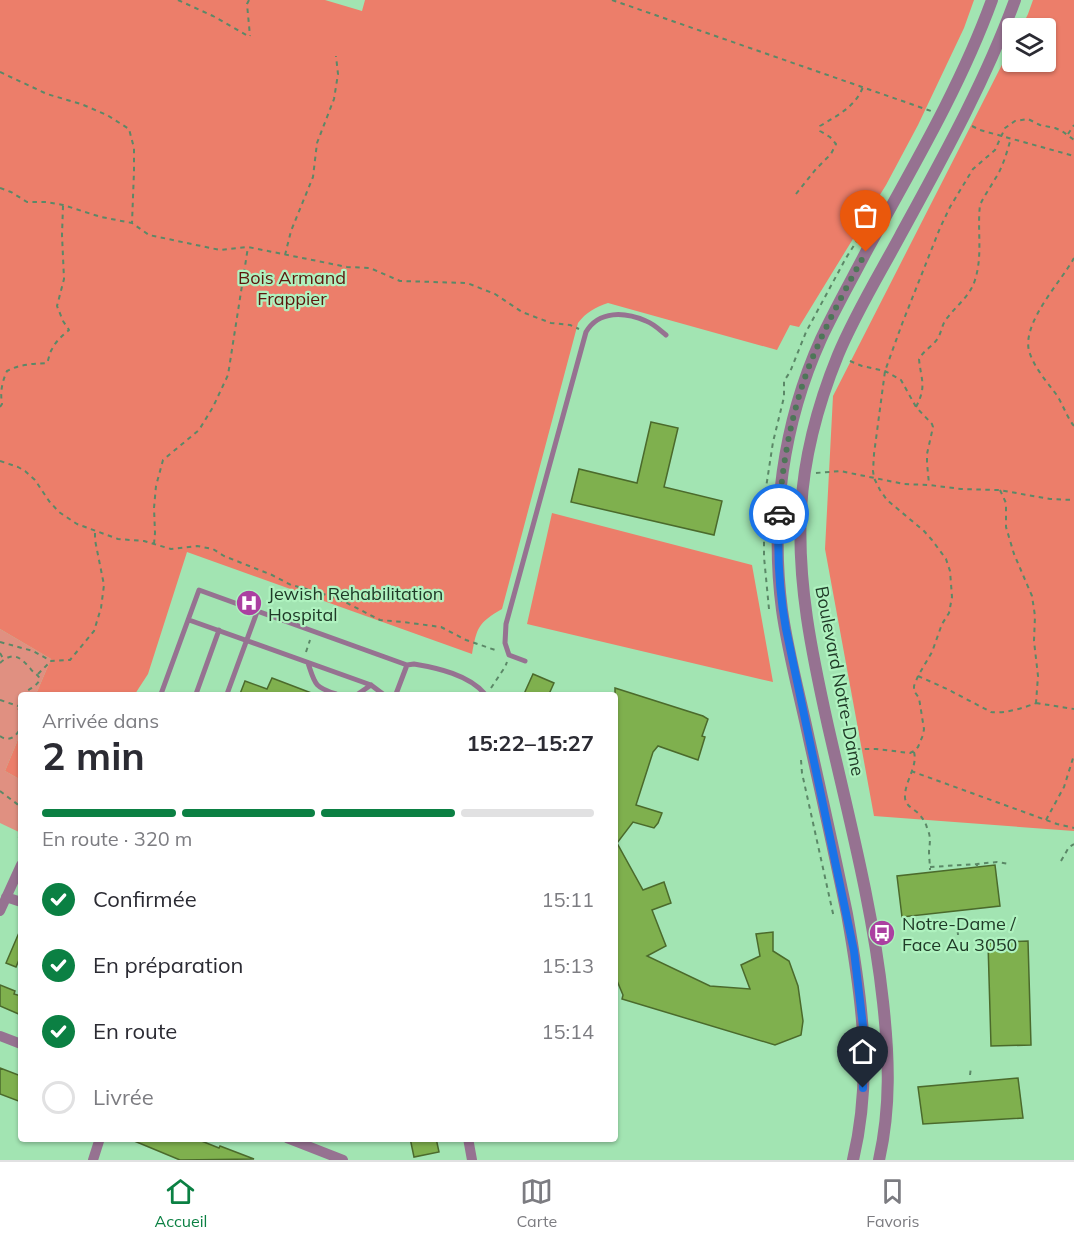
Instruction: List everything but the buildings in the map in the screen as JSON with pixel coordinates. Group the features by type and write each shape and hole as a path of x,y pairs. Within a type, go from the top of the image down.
{"street":[{"path":"853,1160 863,1088 864,1042 861,1003 856,958 783,613 778,532 782,476 800,397 822,338 952,93 992,0"},
{"name":"Boulevard Notre-Dame","path":"879,1160 888,1098 885,1021 872,926 807,621 800,553 804,476 817,416 842,346 962,121 1016,0"},
{"path":"0,911 18,871"},
{"path":"6,897 18,901"},
{"path":"0,1036 18,1043"},
{"path":"93,1160 99,1142"},
{"path":"302,1142 343,1160"},
{"path":"469,1142 472,1160"}],"lane":[{"path":"525,661 509,655 504,634 586,332 595,320 618,314 647,321 666,335"},
{"path":"162,692 200,590 407,665 421,665 463,678 483,692"},
{"path":"228,692 257,612"},
{"path":"189,620 371,686 380,692"},
{"path":"197,692 219,630"},
{"path":"305,662 316,685 330,692"},
{"path":"397,692 407,665"},
{"path":"361,692 371,686"}],"path":[{"path":"178,0 213,15 250,36 247,4 249,0"},
{"path":"612,0 931,111"},
{"path":"285,255 291,231 313,177 317,143 334,99 338,74 336,56"},
{"path":"0,72 47,94 107,115 129,129 134,148 132,223"},
{"path":"796,194 831,154 836,144 820,131 820,126 845,110 858,98 863,87"},
{"path":"1009,864 997,862 930,868 931,843 928,828 919,814 906,802 906,788 915,757 914,751 921,740 924,729 919,698 914,691 918,676 932,652 942,624 949,613 952,597 950,571 946,559 932,540 887,500 880,490 874,478 874,454 885,371 950,207 974,170 995,150 1005,128 1015,121 1028,119 1055,128 1074,140"},
{"path":"970,124 980,130 1074,156"},
{"path":"1068,135 1074,125"},
{"path":"916,407 921,397 923,384 919,359 924,351 935,342 948,316 966,298 976,278 979,257 980,205 1005,159 1011,138"},
{"path":"0,188 27,202 63,205 101,217 132,223 149,235 220,250 248,247 347,267 370,268 400,281 467,283 495,294 522,312 551,323 570,325 586,332"},
{"path":"0,407 2,404 1,386 7,371 16,366 47,363 58,339 69,330 57,306 64,279 63,205"},
{"path":"154,544 156,486 163,460 199,430 228,375 248,247"},
{"path":"1074,258 1037,314 1030,329 1029,350 1038,371 1074,426"},
{"path":"771,450 783,402 785,379 806,332"},
{"path":"845,359 862,366 885,371 902,381 916,407 932,424 927,454 929,485"},
{"path":"0,461 18,467 35,480 59,512 77,524 118,539 144,541 171,549 197,546 213,549 291,585 345,602 380,620 441,627 466,640 509,655 499,677 487,692"},
{"path":"813,472 840,471 904,484 999,490 1050,499 1074,500"},
{"path":"999,490 1006,503 1006,527 1014,554 1032,596 1038,676 1036,703"},
{"path":"0,642 33,651 51,661 70,660 98,621 104,585 95,530"},
{"path":"305,662 313,632"},
{"path":"0,652 4,660"},
{"path":"0,663 18,657 37,674 40,679 38,683 26,692"},
{"path":"37,674 51,661"},
{"path":"918,676 991,712 1011,711 1036,703 1074,709"},
{"path":"0,700 18,706"},
{"path":"0,736 7,739 18,733"},
{"path":"843,753 855,749 886,749 905,753 914,751"},
{"path":"801,755 802,773 835,922"},
{"path":"1046,820 1064,787 1074,755"},
{"path":"911,771 1074,828"},
{"path":"0,791 18,805"},
{"path":"1061,861 1069,847 1074,844"},
{"path":"957,923 958,935"},
{"path":"970,1075 971,1067"}],"shaded area":[{"path":"0,629 51,659 37,692 18,692 18,739 5,771 18,778 18,832 0,823"}],"green space":[{"name":"Bois Armand Frappier","path":"0,0 325,0 362,11 365,0 974,0 964,28 918,125 886,185 799,327 790,325 777,350 608,303 592,310 578,323 502,609 483,622 477,632 472,654 187,552 148,674 136,692 37,692 51,659 0,629"},
{"path":"1033,0 1074,0 1074,831 874,816 825,549 833,396 1002,65 1002,72 1056,72 1056,18 1026,18"},
{"path":"552,513 752,565 773,682 527,624"},
{"path":"18,739 18,778 5,771"}],"way so far":[{"path":"779,514 784,461 806,377 822,338 866,252"}],"place":[{"name":"Jewish Rehabilitation Hospital","path":"249,603"},
{"name":"Notre-Dame / Face Au 3050","path":"882,933"}],"route":[{"path":"779,514 779,566 786,629 857,964 864,1042 863,1088"}]}
